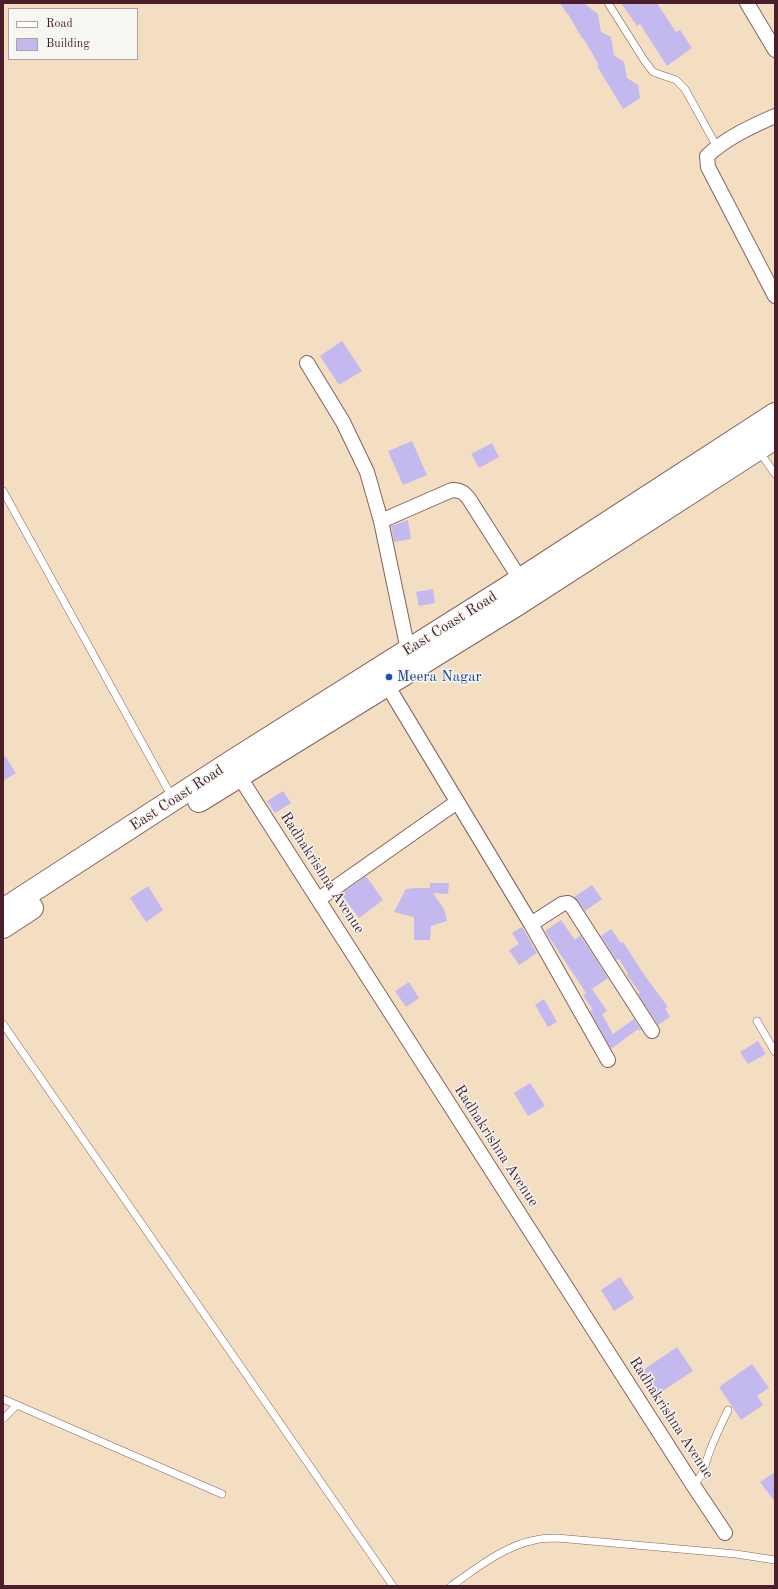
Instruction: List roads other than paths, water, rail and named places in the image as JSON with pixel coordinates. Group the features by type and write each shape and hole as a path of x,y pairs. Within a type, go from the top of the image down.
{"main road":[{"name":"East Coast Road","path":"3,910 775,414"},
{"name":"East Coast Road","path":"3,927 239,776 518,604 767,445"}],"street":[{"path":"747,3 775,50"},
{"path":"775,116 757,124 717,147 707,156 708,167 775,296"},
{"path":"307,363 343,422 367,472 382,521 408,650"},
{"path":"382,521 452,490 459,490 465,493 520,579"},
{"path":"387,685 531,924 608,1060"},
{"name":"Radhakrishna Avenue","path":"239,776 725,1533"},
{"path":"319,899 457,802"},
{"path":"531,924 562,904 568,903 652,1031"}],"lane":[{"path":"608,3 653,72 676,80 685,89 717,147"},
{"path":"767,445 775,474"},
{"path":"3,491 174,801"},
{"path":"757,1021 775,1052"},
{"path":"3,1024 393,1586"},
{"path":"3,1399 222,1494"},
{"path":"3,1420 17,1405"},
{"path":"693,1485 699,1480 704,1471 711,1448 728,1410"},
{"path":"451,1586 490,1559 511,1548 524,1543 543,1539 573,1539 736,1554 775,1560"}],"place":[{"name":"Meera Nagar","path":"389,677"}]}
